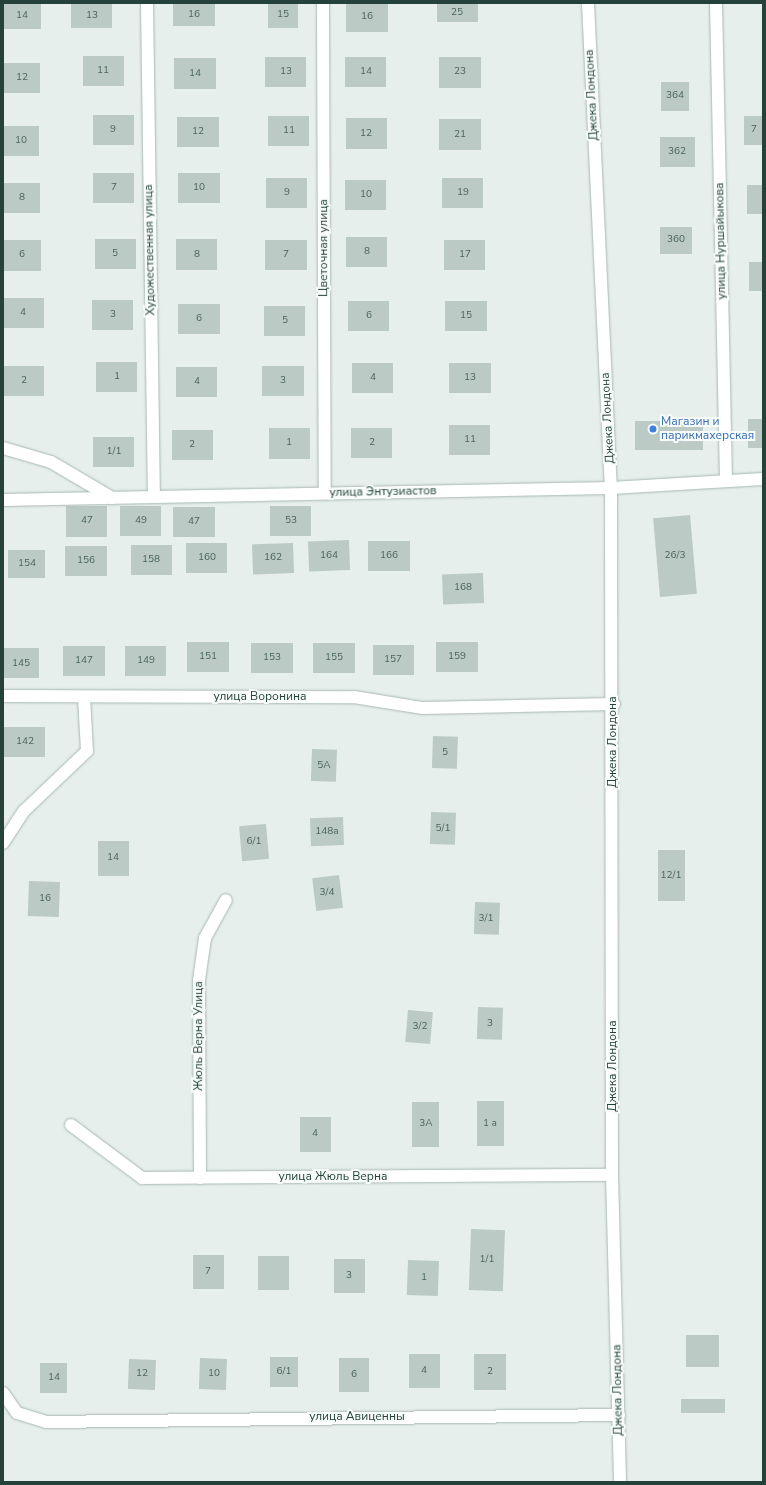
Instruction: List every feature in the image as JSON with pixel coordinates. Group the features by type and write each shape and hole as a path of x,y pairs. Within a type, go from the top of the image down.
{"street":[{"name":"Художественная улица","path":"147,3 154,497"},
{"name":"Цветочная улица","path":"324,3 325,493"},
{"name":"Джека Лондона","path":"588,3 611,488 614,704 612,1175 620,1482"},
{"name":"улица Нуршайыкова","path":"716,3 726,480"},
{"path":"3,448 51,462 112,498"},
{"name":"улица Энтузиастов","path":"3,500 611,488 763,479"},
{"name":"улица Воронина","path":"3,696 84,698 354,697 423,708 614,704"},
{"path":"3,843 24,811 87,751 84,698"},
{"name":"Жюль Верна Улица","path":"200,1178 198,980 205,938 226,900"},
{"name":"улица Жюль Верна","path":"71,1125 142,1178 612,1175"},
{"name":"улица Авиценны","path":"3,1393 17,1413 46,1422 95,1419 619,1415"}],"building":[{"path":"3,3 41,3 41,29 3,29"},
{"path":"71,3 112,3 112,28 71,28"},
{"path":"173,3 215,3 215,26 173,26"},
{"path":"268,3 298,3 298,28 268,28"},
{"path":"346,3 388,3 388,32 346,32"},
{"path":"437,3 478,3 478,22 437,22"},
{"path":"83,56 124,56 124,86 83,86"},
{"path":"265,57 306,57 306,87 265,87"},
{"path":"345,57 386,57 386,87 345,87"},
{"path":"439,57 481,57 481,88 439,88"},
{"path":"174,58 216,58 216,89 174,89"},
{"path":"3,63 40,63 40,93 3,93"},
{"path":"661,82 689,82 689,111 661,111"},
{"path":"93,115 134,115 134,145 93,145"},
{"path":"268,116 309,116 309,146 268,146"},
{"path":"744,116 763,116 763,145 744,145"},
{"path":"177,117 219,117 219,147 177,147"},
{"path":"346,118 387,118 387,149 346,149"},
{"path":"439,119 481,119 481,150 439,150"},
{"path":"3,126 39,126 39,156 3,156"},
{"path":"660,137 695,137 695,167 660,167"},
{"path":"93,173 134,173 134,203 93,203"},
{"path":"178,173 220,173 220,203 178,203"},
{"path":"266,178 307,178 307,208 266,208"},
{"path":"442,178 483,178 483,208 442,208"},
{"path":"345,180 386,180 386,210 345,210"},
{"path":"3,183 40,183 40,213 3,213"},
{"path":"747,185 763,185 763,214 747,214"},
{"path":"660,227 692,227 692,254 660,254"},
{"path":"346,237 387,237 387,267 346,267"},
{"path":"95,239 136,239 136,269 95,269"},
{"path":"176,239 217,239 217,270 176,270"},
{"path":"3,240 41,240 41,271 3,271"},
{"path":"265,240 307,240 307,270 265,270"},
{"path":"444,240 485,240 485,270 444,270"},
{"path":"749,262 763,262 763,291 749,291"},
{"path":"3,298 44,298 44,328 3,328"},
{"path":"92,300 133,300 133,330 92,330"},
{"path":"348,301 389,301 389,331 348,331"},
{"path":"445,301 487,301 487,331 445,331"},
{"path":"178,304 220,304 220,334 178,334"},
{"path":"264,306 305,306 305,336 264,336"},
{"path":"96,362 137,362 137,392 96,392"},
{"path":"352,363 393,363 393,393 352,393"},
{"path":"449,363 491,363 491,393 449,393"},
{"path":"3,366 44,366 44,396 3,396"},
{"path":"262,366 304,366 304,396 262,396"},
{"path":"176,367 217,367 217,397 176,397"},
{"path":"748,419 763,419 763,448 748,448"},
{"path":"635,421 703,421 703,450 635,450"},
{"path":"449,425 490,425 490,455 449,455"},
{"path":"269,428 310,428 310,459 269,459"},
{"path":"351,428 392,428 392,458 351,458"},
{"path":"172,430 213,430 213,460 172,460"},
{"path":"93,437 134,437 134,467 93,467"},
{"path":"66,506 107,506 107,537 66,537"},
{"path":"120,506 161,506 161,536 120,536"},
{"path":"270,506 311,506 311,536 270,536"},
{"path":"173,507 215,507 215,537 173,537"},
{"path":"690,515 697,594 660,597 653,518"},
{"path":"349,540 350,570 309,571 308,541"},
{"path":"368,541 410,541 410,571 368,571"},
{"path":"186,543 227,543 227,573 186,573"},
{"path":"293,543 294,573 253,574 252,544"},
{"path":"131,545 172,545 172,575 131,575"},
{"path":"65,546 107,546 107,576 65,576"},
{"path":"8,550 45,550 45,578 8,578"},
{"path":"483,573 484,603 443,604 442,574"},
{"path":"187,642 229,642 229,672 187,672"},
{"path":"436,642 478,642 478,672 436,672"},
{"path":"251,643 293,643 293,673 251,673"},
{"path":"313,643 355,643 355,673 313,673"},
{"path":"373,645 414,645 414,675 373,675"},
{"path":"63,646 105,646 105,676 63,676"},
{"path":"125,646 166,646 166,676 125,676"},
{"path":"3,648 39,648 39,678 3,678"},
{"path":"4,727 45,727 45,757 4,757"},
{"path":"433,736 458,737 457,769 432,768"},
{"path":"312,749 337,750 336,782 311,781"},
{"path":"431,812 456,813 455,845 430,844"},
{"path":"343,817 344,845 311,846 310,818"},
{"path":"266,824 269,859 242,861 239,826"},
{"path":"98,841 129,841 129,876 98,876"},
{"path":"658,850 685,850 685,901 658,901"},
{"path":"339,875 343,908 316,911 312,878"},
{"path":"29,881 60,882 59,917 28,916"},
{"path":"475,902 500,903 499,935 474,934"},
{"path":"478,1007 503,1008 502,1040 477,1039"},
{"path":"408,1010 433,1012 430,1044 405,1042"},
{"path":"477,1101 504,1101 504,1146 477,1146"},
{"path":"412,1102 439,1102 439,1147 412,1147"},
{"path":"300,1117 331,1117 331,1152 300,1152"},
{"path":"471,1229 505,1230 503,1291 469,1290"},
{"path":"193,1255 224,1255 224,1289 193,1289"},
{"path":"258,1256 289,1256 289,1290 258,1290"},
{"path":"334,1259 365,1259 365,1293 334,1293"},
{"path":"408,1260 439,1261 438,1296 407,1295"},
{"path":"686,1335 719,1335 719,1367 686,1367"},
{"path":"409,1354 440,1354 440,1388 409,1388"},
{"path":"474,1354 506,1354 506,1390 474,1390"},
{"path":"270,1357 298,1357 298,1387 270,1387"},
{"path":"200,1358 227,1359 226,1390 199,1389"},
{"path":"339,1358 369,1358 369,1392 339,1392"},
{"path":"129,1359 156,1360 155,1390 128,1389"},
{"path":"40,1363 67,1363 67,1393 40,1393"},
{"path":"681,1399 725,1399 725,1413 681,1413"}],"place":[{"name":"Магазин и парикмахерская","path":"653,429"}]}
